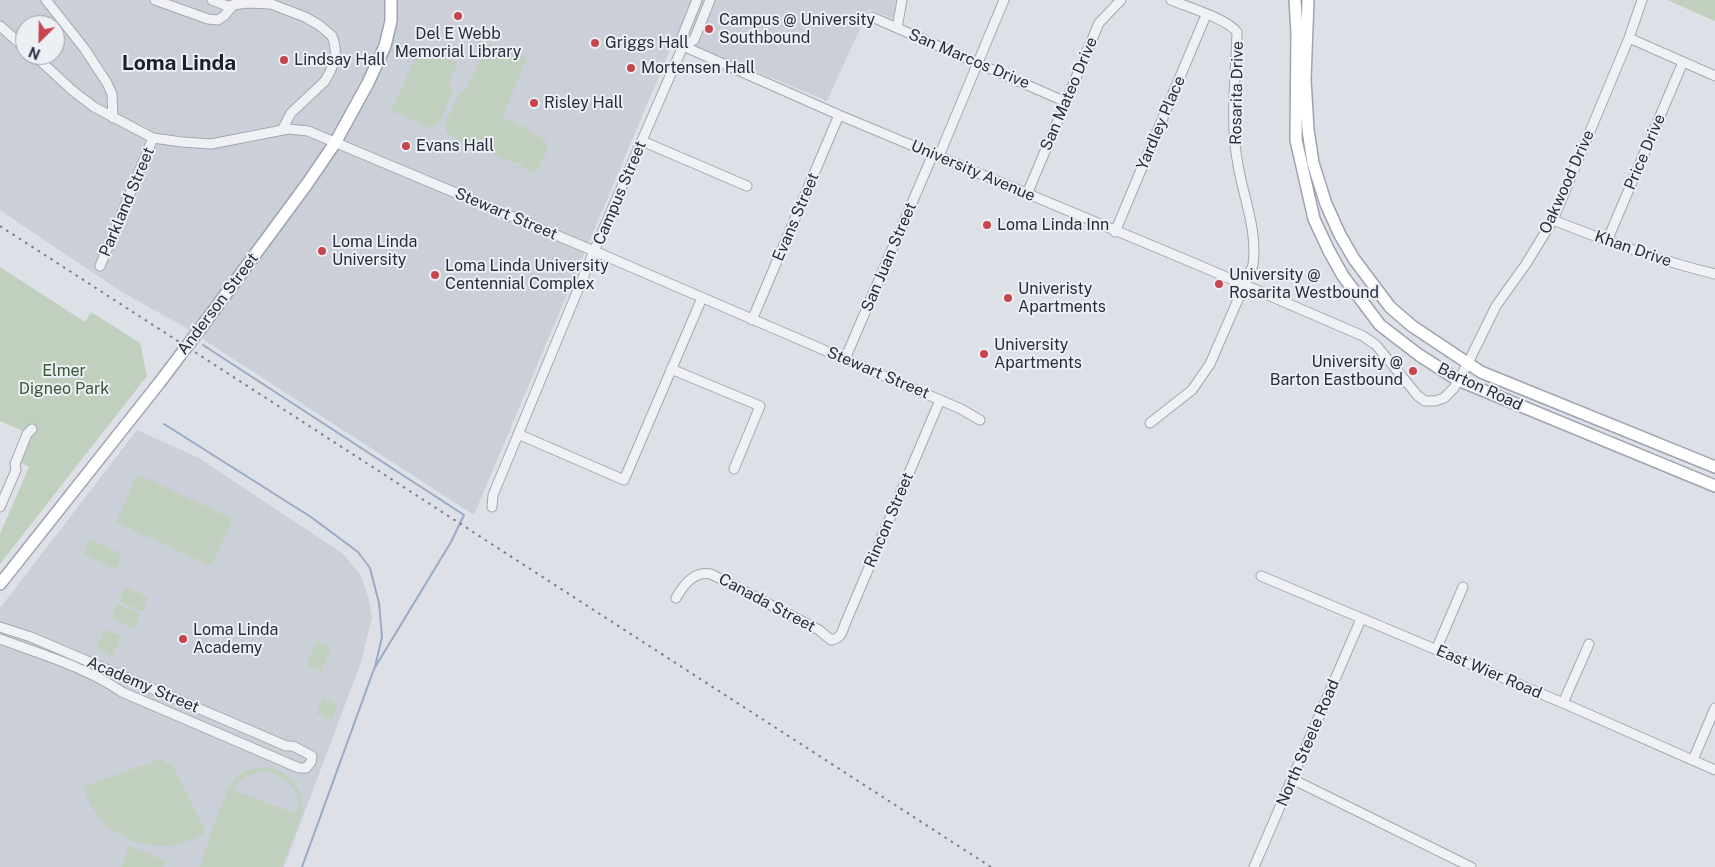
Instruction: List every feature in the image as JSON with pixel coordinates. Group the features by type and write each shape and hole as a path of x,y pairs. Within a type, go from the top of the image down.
{"main road":[{"name":"Anderson Street","path":"0,584 206,322 335,143 368,83 385,46 391,21 391,0"},
{"name":"Barton Road","path":"1295,0 1297,32 1296,140 1314,219 1343,276 1380,324 1419,355 1458,380 1715,486"},
{"name":"Barton Road","path":"1308,0 1305,79 1308,130 1313,163 1326,204 1340,235 1354,259 1390,307 1412,326 1482,372 1715,467"}],"street":[{"path":"46,0 84,48 106,83 112,94 113,118"},
{"path":"155,0 208,19 218,20 236,3"},
{"path":"212,0 227,6 236,3 271,4 319,25 332,36 336,58 329,74 325,81 292,113 282,130"},
{"name":"Campus Street","path":"492,507 493,495 518,434 594,251 683,46 682,37 697,0"},
{"name":"Campus Street","path":"683,46 694,40 710,0"},
{"path":"898,28 902,0"},
{"name":"San Juan Street","path":"845,359 978,63 1004,0"},
{"name":"San Mateo Drive","path":"1027,194 1099,23 1121,0"},
{"name":"Rosarita Drive","path":"1171,0 1232,26 1238,32 1234,136 1237,160 1255,237 1254,265 1245,285"},
{"name":"Oakwood Drive","path":"1458,380 1468,364 1496,306 1526,264 1553,220 1629,38 1642,0"},
{"name":"Yardley Place","path":"1115,232 1206,15"},
{"name":"San Marcos Drive","path":"872,17 1066,102"},
{"path":"0,26 15,39"},
{"path":"1629,38 1715,76"},
{"name":"University Avenue","path":"683,46 839,115 1363,336 1376,345 1418,396 1425,401 1435,401 1444,398 1458,380"},
{"name":"Price Drive","path":"1607,241 1683,62"},
{"name":"Stewart Street","path":"45,65 76,94 94,107 153,138 211,144 282,130 308,131 594,251 940,400 980,420"},
{"name":"Evans Street","path":"752,320 839,115"},
{"name":"Parkland Street","path":"100,266 153,138"},
{"path":"642,141 747,186"},
{"name":"Khan Drive","path":"1553,220 1607,241 1715,274"},
{"path":"1150,424 1192,390 1210,364 1245,285"},
{"path":"518,434 624,480 702,298"},
{"path":"671,369 760,406 734,469"},
{"name":"Rincon Street","path":"837,639 842,635 940,400"},
{"path":"0,507 16,470 15,464 27,434 32,429"},
{"name":"Canada Street","path":"676,598 682,588 692,578 704,573 712,574 812,626 831,640 837,639"},
{"name":"East Wier Road","path":"1262,576 1563,703 1715,770"},
{"path":"1436,650 1463,587"},
{"name":"North Steele Road","path":"1254,867 1361,619"},
{"name":"Academy Street","path":"0,627 31,637 286,746 293,746 312,756 310,762 306,768 299,768 122,692 110,683"},
{"name":"Academy Street","path":"0,639 33,650 110,683 125,687 280,754 285,752 286,746"},
{"path":"1563,703 1589,644"},
{"path":"1692,760 1715,708"},
{"path":"1292,779 1471,867"}],"shaded area":[{"name":"Loma Linda University","path":"0,0 896,0 893,19 869,9 827,101 675,38 474,515 181,325 120,291 0,210"},
{"name":"Loma Linda Academy","path":"137,430 199,458 342,553 360,574 368,596 372,617 361,662 284,867 0,867 0,608"}],"green space":[{"path":"1667,0 1715,0 1715,21"},
{"path":"489,43 527,58 502,117 527,128 530,133 545,140 548,149 538,170 534,172 522,167 517,162 514,163 448,135 445,130 445,124 459,94 467,88"},
{"path":"420,47 458,63 449,82 452,92 444,113 438,123 429,128 391,111"},
{"name":"Elmer Digneo Park","path":"0,267 85,322 91,312 140,343 147,376 0,564 0,534 29,467 21,463 32,435 0,421"},
{"path":"137,474 233,519 211,566 116,522"},
{"path":"90,539 122,554 115,569 83,554"},
{"path":"125,587 148,597 142,612 119,601"},
{"path":"117,604 140,614 134,629 111,618"},
{"path":"105,629 121,636 112,656 96,648"},
{"path":"317,641 331,647 321,671 306,665"},
{"path":"323,698 338,705 331,720 316,713"},
{"path":"159,759 173,766 206,831 182,843 155,846 128,839 105,824 98,816 83,787"},
{"path":"265,767 281,772 294,782 303,804 302,813 282,867 200,867 216,818 233,782 245,771","holes":["265,771 285,780 295,792 297,799 296,814 233,790 239,782 251,774"]},
{"path":"129,846 166,861 163,867 121,867"}],"waterway":[{"path":"203,345 464,515 451,542 374,669 302,867"},
{"path":"164,424 311,517 358,552 370,568 379,603 382,637 375,667"}],"railway":[{"path":"0,226 991,867"}],"place":[{"name":"Del E Webb Memorial Library","path":"458,16"},
{"name":"Campus @ University Southbound","path":"709,29"},
{"name":"Griggs Hall","path":"595,43"},
{"name":"Lindsay Hall","path":"284,60"},
{"name":"Mortensen Hall","path":"631,68"},
{"name":"Risley Hall","path":"534,103"},
{"name":"Evans Hall","path":"406,146"},
{"name":"Loma Linda Inn","path":"987,225"},
{"name":"Loma Linda University","path":"322,251"},
{"name":"Loma Linda University Centennial Complex","path":"435,275"},
{"name":"University @ Rosarita Westbound","path":"1219,284"},
{"name":"Univeristy Apartments","path":"1008,298"},
{"name":"University Apartments","path":"984,354"},
{"name":"University @ Barton Eastbound","path":"1413,371"},
{"name":"Loma Linda Academy","path":"183,639"}],"district":[{"name":"Loma Linda","path":"179,64"}]}
